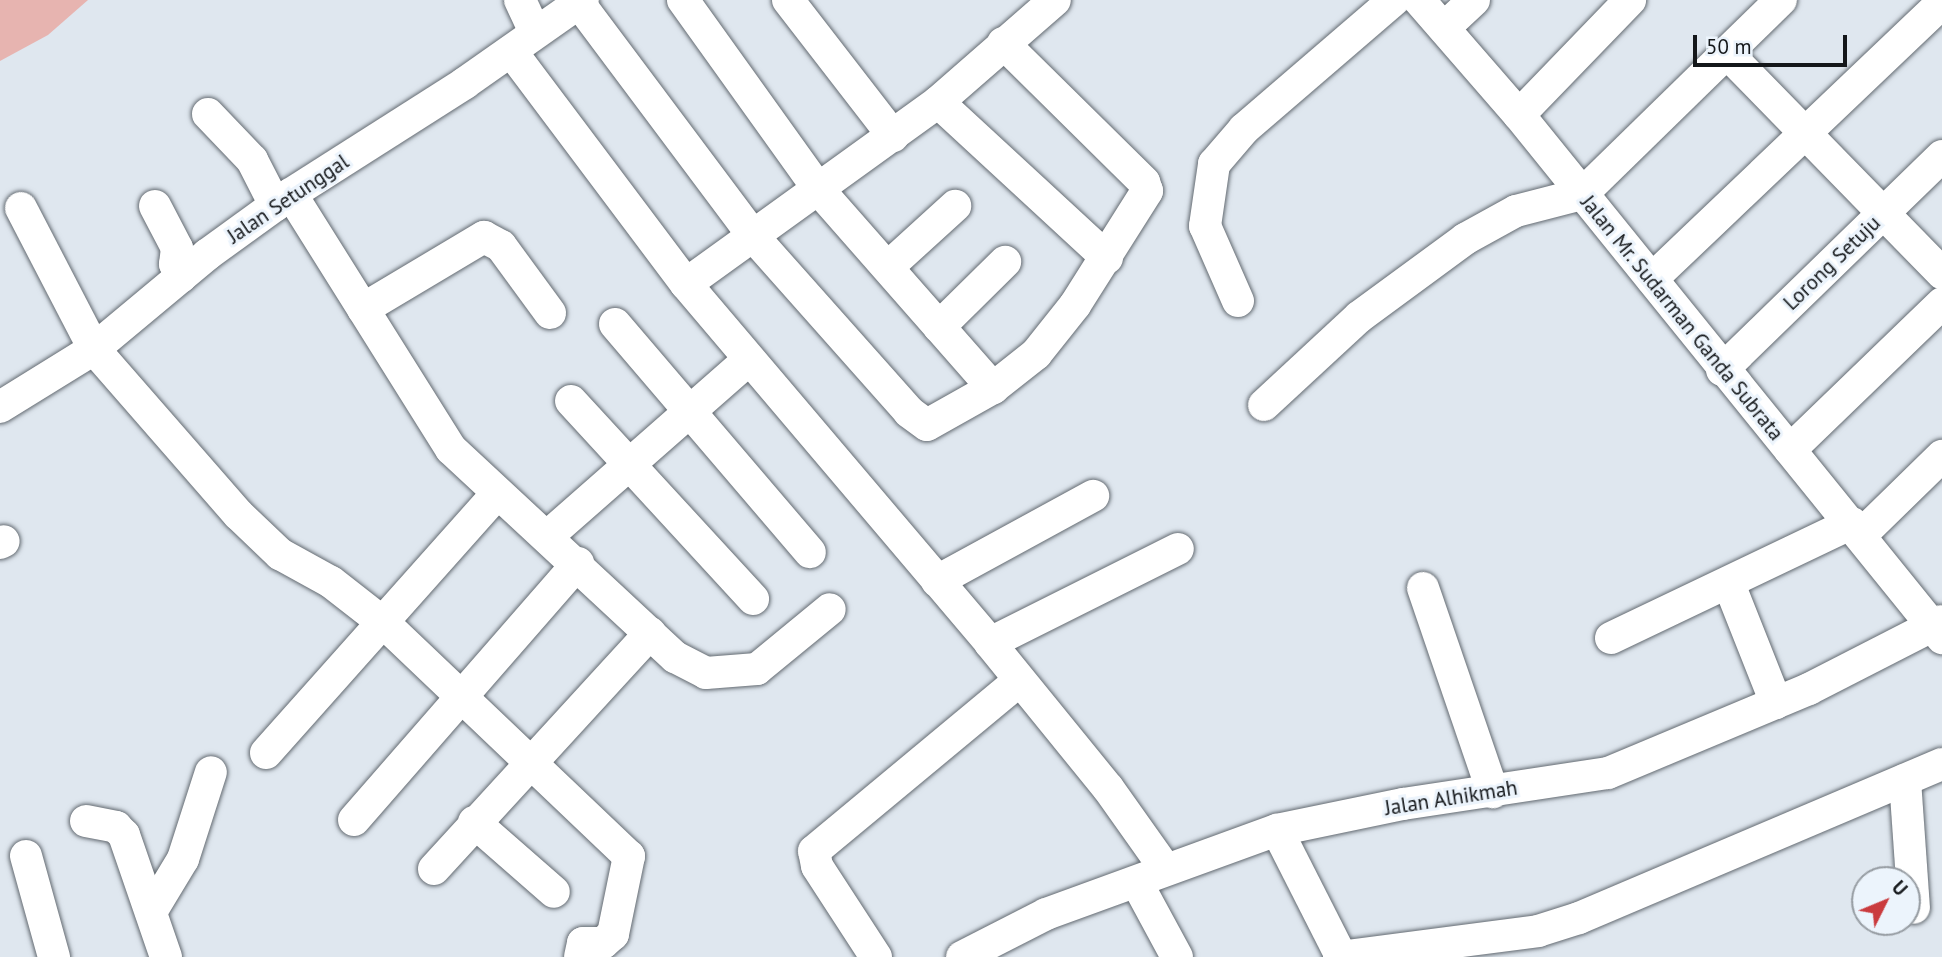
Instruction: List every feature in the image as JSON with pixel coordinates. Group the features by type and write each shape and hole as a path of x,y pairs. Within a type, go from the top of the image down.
{"street":[{"path":"520,0 523,42 686,284 990,643 1108,788 1166,870"},
{"path":"683,0 819,190 993,388"},
{"path":"788,0 893,136"},
{"path":"686,284 938,102 1055,0"},
{"path":"1238,301 1205,226 1214,164 1244,128 1394,0"},
{"name":"Jalan Mr. Sudarman Ganda Subrata","path":"1419,0 1519,115 1722,370 1940,629"},
{"path":"1444,28 1474,0"},
{"path":"1519,115 1630,0"},
{"path":"1264,405 1359,317 1465,239 1516,211 1582,194 1781,0"},
{"path":"581,1 752,236 920,422 936,423 993,388 1036,354 1107,258 1143,201 1146,187 1003,43"},
{"name":"Jalan Setunggal","path":"0,407 94,349 181,277 283,200 581,1"},
{"path":"1652,279 1942,3"},
{"path":"1727,52 1942,273"},
{"path":"938,102 1107,258"},
{"path":"208,114 252,160 363,309 451,449 688,666 724,674 764,666 830,609"},
{"name":"Lorong Setuju","path":"1722,370 1942,156"},
{"path":"155,206 177,248 175,264 181,277"},
{"path":"888,267 955,206"},
{"path":"21,208 94,349 239,515 281,554 331,582 385,624 630,859 613,934 603,943 583,943 580,957"},
{"path":"363,309 484,237 501,246 551,313"},
{"path":"939,327 1005,262"},
{"path":"1790,450 1942,303"},
{"path":"615,324 810,552"},
{"path":"549,536 749,359"},
{"path":"571,401 632,463 752,599"},
{"path":"1611,638 1857,528 1942,456"},
{"path":"266,753 385,624 498,493"},
{"path":"937,581 1093,496"},
{"path":"990,643 1178,549"},
{"path":"354,820 578,563"},
{"path":"1729,584 1776,703"},
{"path":"1423,588 1493,792"},
{"name":"Jalan Alhikmah","path":"962,957 1021,924 1277,830 1403,804 1608,773 1776,703 1940,629"},
{"path":"434,869 474,822 650,633"},
{"path":"876,957 817,866 814,851 1019,681"},
{"path":"1277,830 1340,957 1541,944 1579,918 1942,764"},
{"path":"151,912 183,859 211,772"},
{"path":"1905,780 1910,866"},
{"path":"86,821 121,831 166,957"},
{"path":"474,822 554,892"},
{"path":"26,856 54,957"},
{"path":"1137,883 1177,957"}],"shaded area":[{"path":"0,0 88,0 48,35 0,61"}]}
